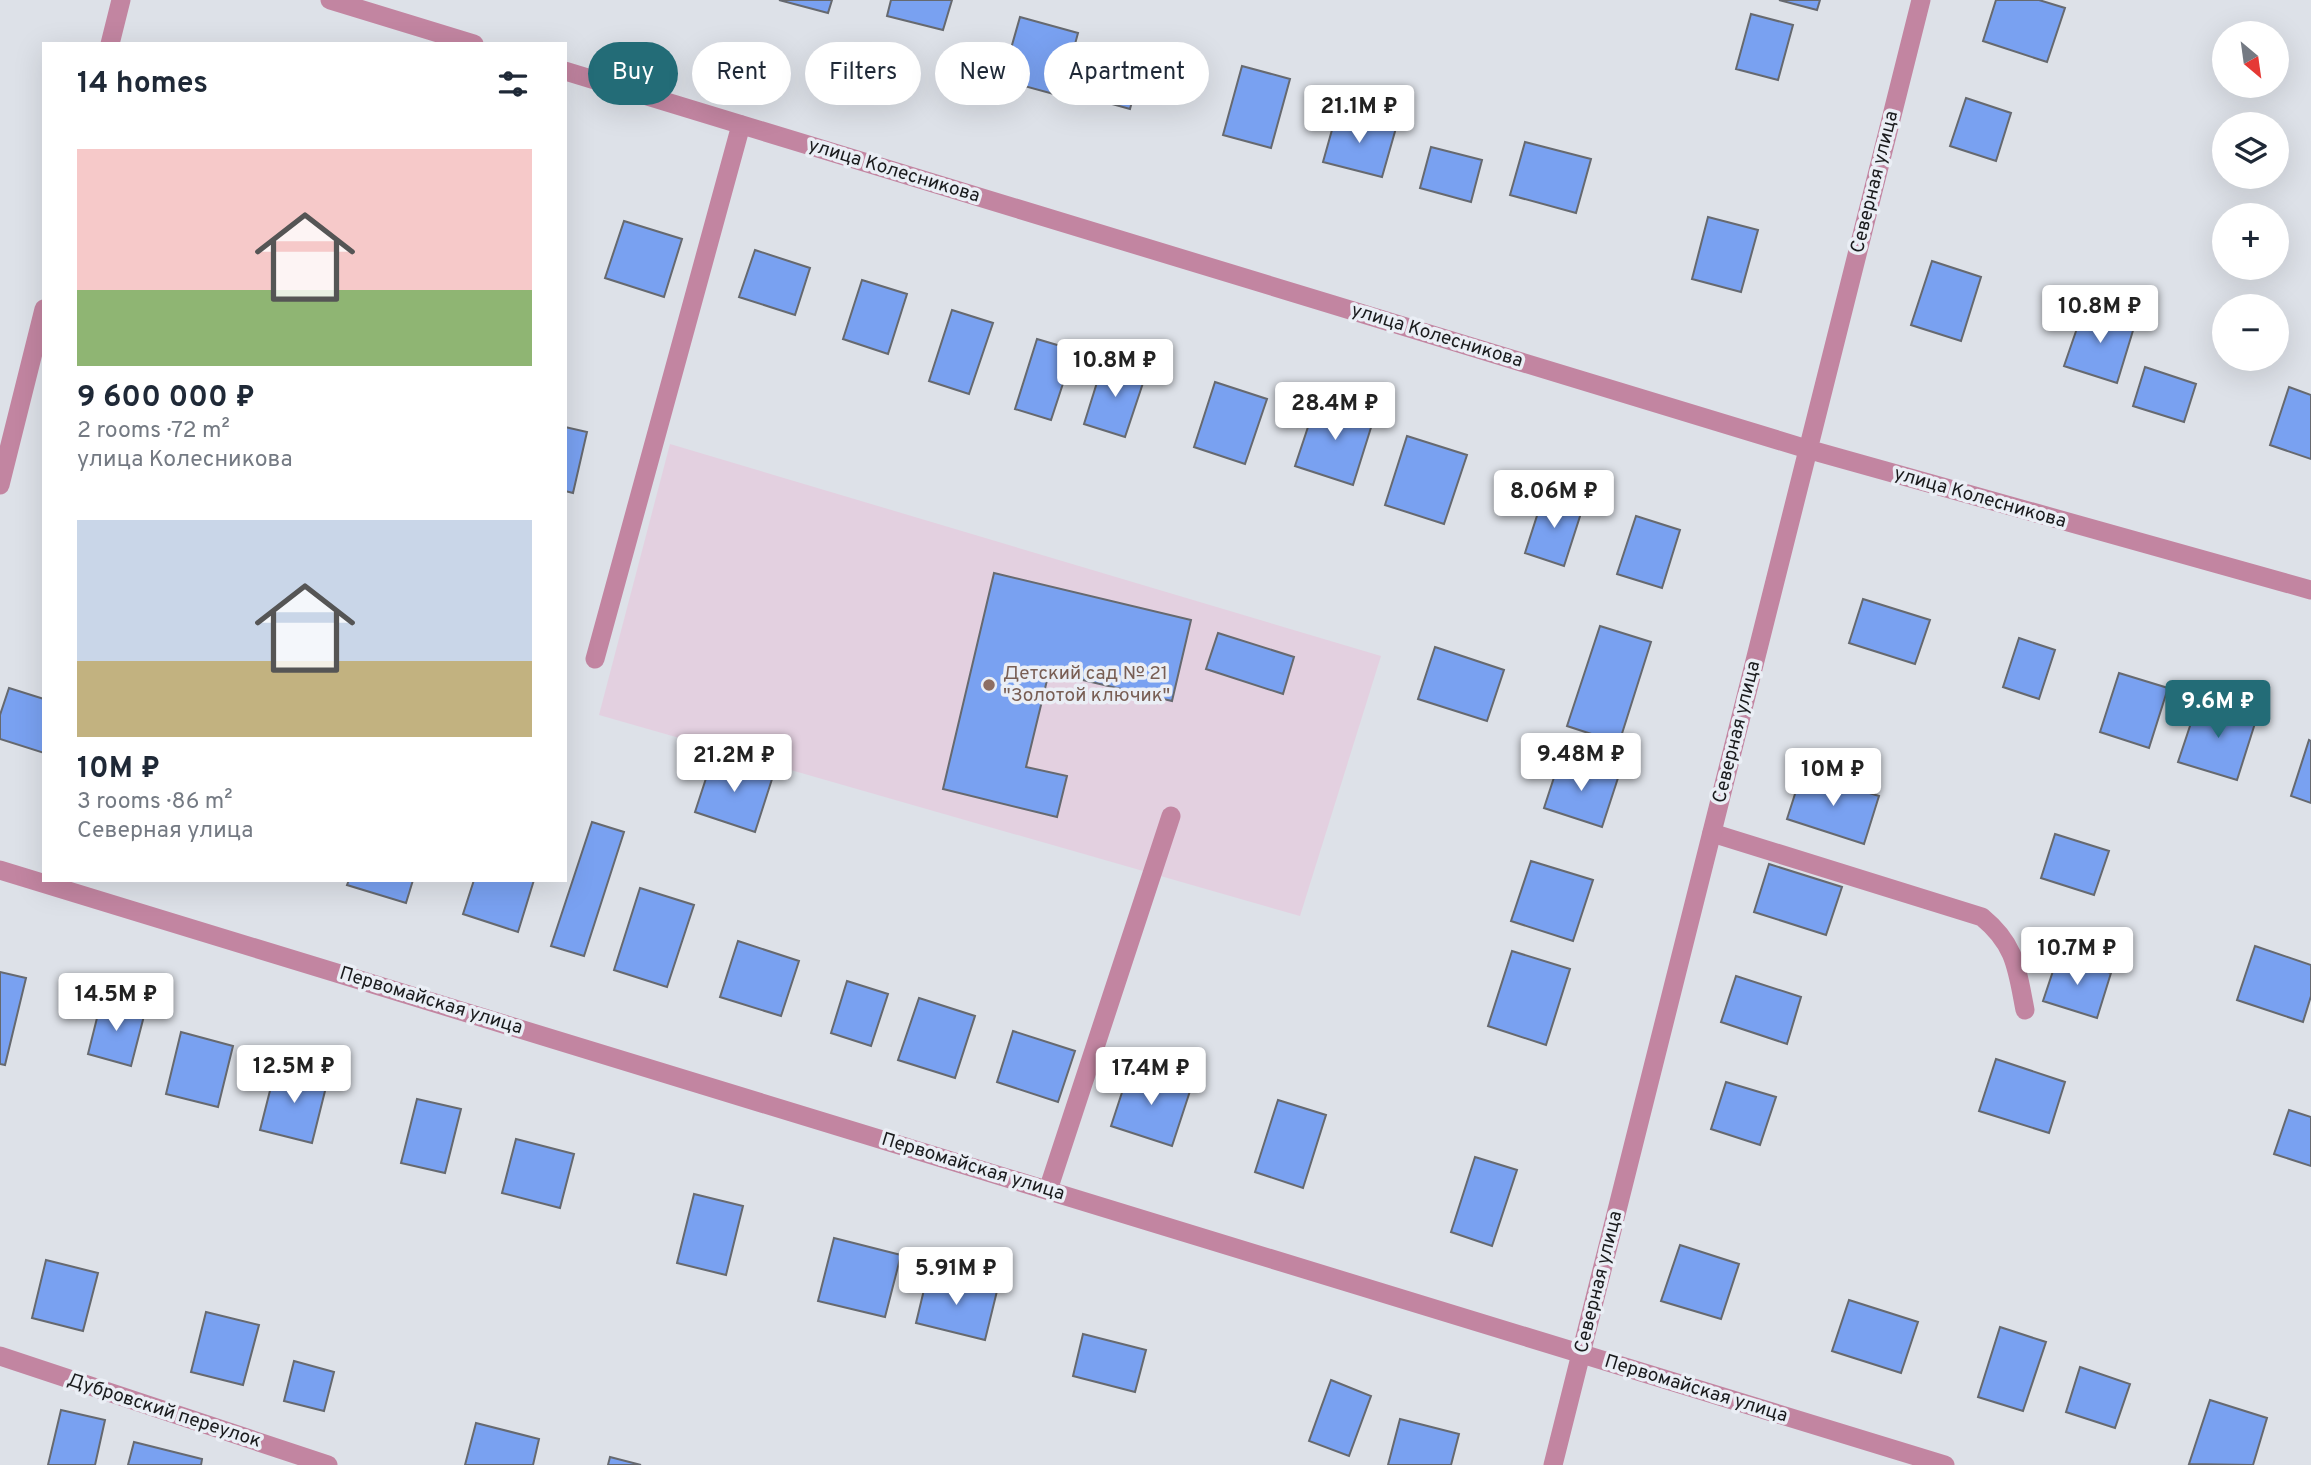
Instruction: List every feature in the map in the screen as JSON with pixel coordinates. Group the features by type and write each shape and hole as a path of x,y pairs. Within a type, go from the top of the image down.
{"street":[{"path":"110,42 121,0"},
{"path":"330,0 467,42"},
{"name":"Северная улица","path":"1553,1465 1921,0"},
{"name":"улица Колесникова","path":"567,72 1807,449 2311,590"},
{"path":"595,659 741,125"},
{"path":"0,485 42,317"},
{"path":"1048,1190 1171,816"},
{"path":"1712,833 1982,917 2000,932 2014,955 2025,1010"},
{"name":"Первомайская улица","path":"0,870 1945,1465"},
{"name":"Дубровский переулок","path":"0,1356 328,1465"}],"shaded area":[{"name":"Детский сад № 21 \"Золотой ключик\"","path":"670,444 1381,656 1300,916 599,715"}],"building":[{"path":"779,0 832,0 828,13"},
{"path":"891,0 952,0 943,30 887,16"},
{"path":"1779,0 1820,0 1817,10"},
{"path":"1996,0 2039,0 2065,8 2047,62 1983,41"},
{"path":"1751,14 1793,25 1778,80 1736,69"},
{"path":"1020,17 1078,33 1076,42 1044,42 1044,91 1030,88 1030,42 1013,42"},
{"path":"1242,66 1290,79 1271,148 1223,135"},
{"path":"1966,98 2011,113 1996,161 1950,146"},
{"path":"1116,105 1131,105 1130,109"},
{"path":"1337,112 1396,128 1382,177 1323,162"},
{"path":"1525,142 1591,159 1576,213 1510,195"},
{"path":"1431,147 1482,160 1471,202 1420,188"},
{"path":"1708,217 1758,230 1741,292 1692,279"},
{"path":"624,221 682,239 664,297 605,278"},
{"path":"755,250 810,268 795,315 739,297"},
{"path":"1932,261 1981,277 1961,341 1911,325"},
{"path":"862,280 907,294 888,354 843,339"},
{"path":"2084,308 2135,324 2117,383 2064,366"},
{"path":"952,310 993,323 969,394 929,381"},
{"path":"1037,339 1074,350 1051,420 1015,409"},
{"path":"1104,360 1146,374 1125,437 1084,424"},
{"path":"2145,367 2196,384 2184,422 2133,406"},
{"path":"1215,382 1267,399 1245,464 1194,447"},
{"path":"2289,387 2311,395 2311,459 2270,445"},
{"path":"1317,400 1374,418 1353,485 1295,466"},
{"path":"567,427 587,432 573,493 567,492"},
{"path":"1407,436 1467,455 1444,524 1385,505"},
{"path":"1544,494 1583,507 1564,566 1525,553"},
{"path":"1636,516 1680,530 1662,588 1617,574"},
{"path":"994,573 1191,620 1172,701 1049,672 1026,767 1067,776 1057,817 943,789"},
{"path":"1863,599 1930,620 1915,664 1849,643"},
{"path":"1600,626 1651,642 1619,743 1567,726"},
{"path":"1218,633 1294,657 1283,694 1206,669"},
{"path":"2019,638 2055,650 2039,699 2003,687"},
{"path":"1435,647 1504,670 1487,721 1418,699"},
{"path":"2119,673 2168,688 2149,748 2100,732"},
{"path":"9,688 42,698 42,752 0,739 0,715"},
{"path":"2199,699 2257,717 2237,780 2178,762"},
{"path":"2309,740 2311,741 2311,803 2291,796"},
{"path":"713,757 773,776 755,832 695,812"},
{"path":"1560,759 1618,778 1602,827 1544,808"},
{"path":"1802,772 1879,796 1864,844 1787,819"},
{"path":"592,822 624,832 584,956 551,946"},
{"path":"2055,834 2109,851 2094,895 2041,878"},
{"path":"1531,861 1593,880 1573,941 1511,921"},
{"path":"1769,864 1842,887 1826,935 1754,912"},
{"path":"348,882 412,882 406,903 347,885"},
{"path":"473,882 533,882 518,932 463,914"},
{"path":"640,888 694,905 667,987 614,970"},
{"path":"738,941 799,961 781,1016 720,997"},
{"path":"2255,946 2311,965 2311,996 2303,1022 2237,1000"},
{"path":"1512,951 1570,969 1546,1045 1488,1026"},
{"path":"2058,956 2111,973 2097,1018 2043,1001"},
{"path":"0,972 26,978 5,1065 0,1064"},
{"path":"1736,976 1801,997 1787,1044 1721,1022"},
{"path":"847,981 888,994 871,1046 831,1033"},
{"path":"919,998 975,1016 955,1078 898,1060"},
{"path":"101,1002 145,1012 131,1066 88,1054"},
{"path":"1013,1031 1075,1051 1058,1102 997,1082"},
{"path":"181,1032 233,1046 218,1107 166,1094"},
{"path":"1996,1059 2065,1082 2049,1133 1979,1111"},
{"path":"276,1067 328,1079 312,1143 260,1130"},
{"path":"1130,1068 1191,1088 1172,1146 1111,1126"},
{"path":"1726,1082 1776,1097 1760,1145 1711,1129"},
{"path":"417,1099 461,1109 445,1173 401,1163"},
{"path":"1278,1100 1326,1115 1303,1188 1255,1172"},
{"path":"2289,1110 2311,1117 2311,1166 2274,1154"},
{"path":"516,1139 574,1154 560,1208 502,1193"},
{"path":"1475,1157 1517,1170 1492,1246 1451,1232"},
{"path":"694,1194 743,1206 726,1275 677,1263"},
{"path":"834,1238 901,1255 885,1317 818,1301"},
{"path":"1680,1245 1739,1264 1721,1319 1661,1301"},
{"path":"46,1260 98,1273 83,1331 32,1318"},
{"path":"928,1273 997,1291 985,1340 916,1323"},
{"path":"1849,1300 1918,1322 1901,1373 1832,1351"},
{"path":"206,1312 259,1325 243,1385 191,1372"},
{"path":"2000,1327 2046,1342 2023,1411 1978,1397"},
{"path":"1083,1334 1146,1350 1135,1392 1073,1376"},
{"path":"294,1361 334,1372 324,1411 284,1401"},
{"path":"2080,1367 2130,1384 2115,1428 2066,1412"},
{"path":"1331,1380 1371,1396 1349,1456 1309,1441"},
{"path":"2210,1400 2267,1418 2253,1465 2189,1464"},
{"path":"61,1410 105,1420 95,1465 48,1465"},
{"path":"1400,1419 1459,1434 1451,1465 1388,1465"},
{"path":"476,1423 539,1439 533,1465 465,1465"},
{"path":"134,1442 202,1459 201,1465 128,1465"},
{"path":"610,1457 641,1465 608,1465"}],"place":[{"name":"Детский сад № 21 \"Золотой ключик\"","path":"989,685"}]}
